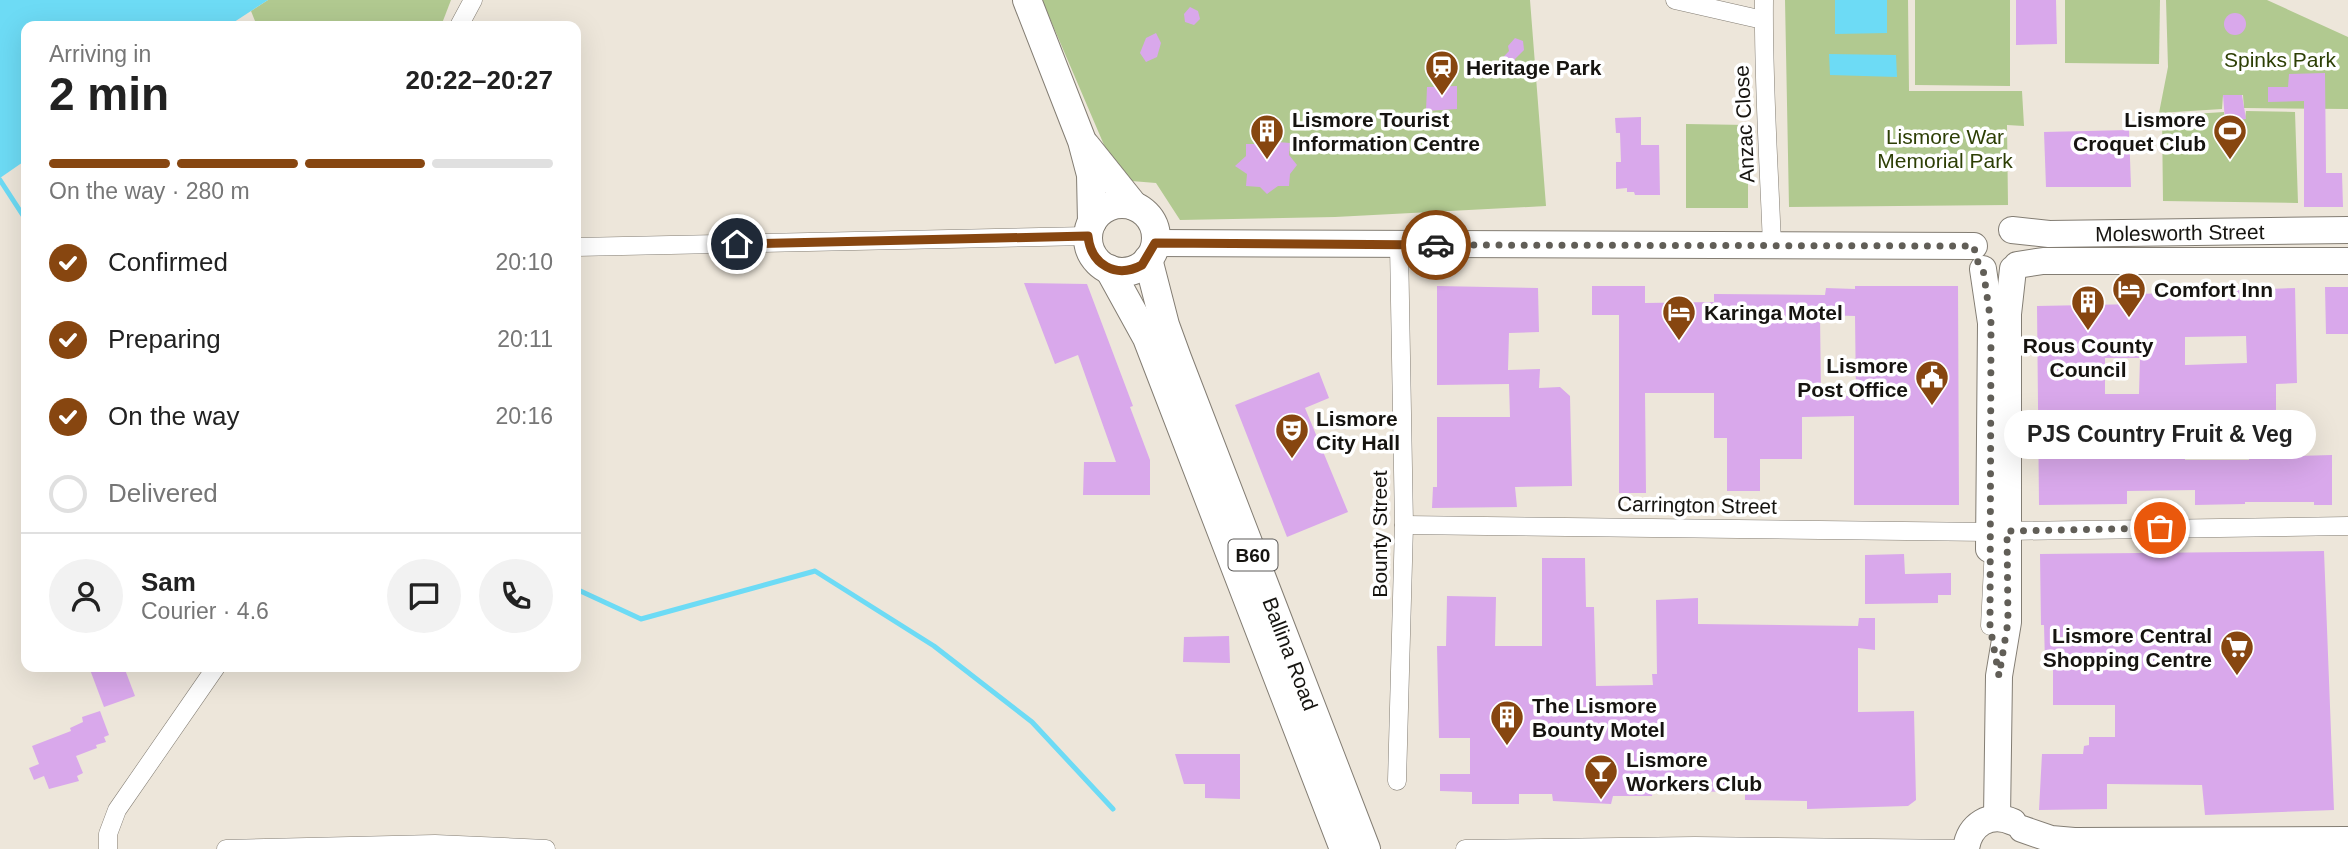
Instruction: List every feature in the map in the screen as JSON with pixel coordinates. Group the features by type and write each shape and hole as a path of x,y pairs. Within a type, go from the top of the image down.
{"main road":[{"name":"B60","path":"1027,0 1082,141 1091,175 1090,229 1093,256 1109,269"},
{"name":"B60","path":"1082,141 1134,206 1149,217 1156,234 1152,251"},
{"path":"1090,229 1105,208 1124,204 1134,206"},
{"path":"1109,269 1134,269 1152,251"},
{"name":"Ballina Road","path":"1152,251 1165,325 1366,849"},
{"name":"Ballina Road","path":"1109,269 1147,338 1344,849"}],"street":[{"path":"461,21 473,0"},
{"path":"1675,0 1763,20"},
{"name":"Anzac Close","path":"1764,0 1764,117 1769,148 1772,246"},
{"path":"1997,818 1999,676 2008,622 1998,531 1991,323 1979,258 1979,235 1989,228 2000,226 2012,230 2021,244 2022,255 2015,267 2008,314 1998,531 1990,626 1999,676"},
{"path":"581,247 1090,229"},
{"name":"Molesworth Street","path":"2012,230 2049,234 2348,230"},
{"path":"1152,251 1399,245 1772,246 1979,258 1998,274 2015,267"},
{"name":"Bounty Street","path":"1397,782 1404,525 1399,245"},
{"name":"Molesworth Street","path":"2015,267 2043,261 2348,261"},
{"name":"Carrington Street","path":"1404,525 1998,531 2348,526"},
{"path":"108,849 108,834 117,810 213,672"},
{"path":"1465,849 1695,846 1966,849 1972,830 1979,824 1997,818 2015,823 2026,839 2348,840"},
{"path":"226,849 435,846 546,849"},
{"path":"1330,849 1344,849"}],"green space":[{"path":"268,0 451,0 443,21 255,21 251,11"},
{"name":"Heritage Park","path":"1042,0 1530,0 1546,206 1335,217 1180,220 1156,183 1119,180"},
{"name":"Lismore War Memorial Park","path":"1785,0 1908,0 1909,91 2022,91 2024,126 2007,125 2008,205 1789,207"},
{"path":"1915,0 2010,0 2010,86 1915,85"},
{"path":"2065,0 2160,0 2159,64 2065,63"},
{"name":"Spinks Park","path":"2166,0 2267,0 2348,37 2348,109 2244,108 2243,95 2223,95 2222,109 2159,113 2168,67"},
{"name":"Lismore Croquet Club","path":"2246,111 2295,112 2298,203 2163,201 2162,116 2224,112 2225,121 2245,119"},
{"path":"1686,124 1748,125 1748,208 1686,208"}],"water":[{"path":"0,0 268,0 236,21 21,21 21,163 0,178"},
{"path":"1835,0 1887,0 1887,33 1835,34"},
{"path":"1829,54 1896,55 1897,77 1830,75"}],"building":[{"path":"2016,0 2056,0 2057,44 2016,45"},
{"path":"1190,7 1198,11 1200,19 1194,25 1185,22 1184,14"},
{"path":"2235,13 2245,20 2246,24 2239,34 2235,35 2225,28 2224,24 2231,14"},
{"path":"1156,33 1161,43 1157,57 1146,62 1140,53 1146,38"},
{"path":"1515,38 1523,41 1524,50 1515,59 1516,65 1504,76 1486,75 1509,51 1508,46"},
{"path":"2325,73 2326,173 2342,173 2343,207 2304,207 2304,101 2268,102 2268,87 2288,87 2289,74"},
{"name":"Heritage Park","path":"1457,86 1457,109 1426,111 1427,87"},
{"name":"Lismore Croquet Club","path":"2223,95 2242,95 2246,119 2225,121"},
{"path":"1641,117 1641,145 1659,145 1660,195 1635,195 1634,192 1627,192 1627,188 1616,189 1616,162 1621,162 1620,133 1616,133 1615,118"},
{"path":"2129,130 2131,187 2046,187 2044,132"},
{"name":"Lismore Tourist Information Centre","path":"1269,133 1278,142 1290,143 1289,155 1297,165 1290,174 1289,186 1278,186 1267,194 1260,187 1246,186 1247,174 1235,166 1246,156 1246,144 1260,144"},
{"path":"1024,283 1087,284 1133,406 1130,407 1150,460 1150,495 1083,495 1084,462 1116,462 1078,355 1055,364"},
{"path":"1437,286 1538,288 1539,332 1509,333 1508,370 1540,369 1539,388 1560,387 1570,396 1572,486 1515,487 1517,507 1432,508 1433,487 1437,487 1437,417 1510,417 1509,384 1437,385"},
{"path":"1592,286 1645,286 1645,303 1714,302 1714,294 1825,295 1826,288 1855,289 1855,286 1958,286 1959,505 1854,505 1854,416 1802,417 1802,459 1760,459 1760,491 1727,491 1727,438 1714,438 1714,393 1645,393 1646,493 1619,493 1619,315 1592,315","holes":["1820,315 1855,316 1856,396 1821,396"]},
{"path":"2325,287 2348,287 2348,334 2326,334"},
{"path":"2295,288 2297,383 2276,384 2276,417 2297,417 2297,456 2332,455 2332,505 2314,505 2314,502 2245,502 2195,505 2195,490 2127,491 2127,504 2039,505 2037,306 2139,304 2140,294","holes":["2246,336 2247,363 2185,365 2185,337","2105,358 2140,358 2139,394 2105,394","2249,411 2249,460 2185,460 2185,412"]},
{"name":"Lismore City Hall","path":"1319,372 1329,398 1305,408 1348,512 1287,537 1235,405"},
{"name":"Lismore Central Shopping Centre","path":"2324,551 2334,810 2205,815 2202,785 2107,784 2107,809 2039,810 2042,754 2083,754 2084,746 2089,745 2089,737 2115,737 2115,705 2053,705 2053,662 2045,662 2044,625 2041,625 2040,554"},
{"path":"1904,554 1905,574 1951,573 1951,595 1938,595 1938,603 1865,604 1865,555"},
{"path":"1542,558 1585,558 1586,607 1594,607 1596,686 1653,685 1652,674 1657,674 1656,600 1698,598 1698,624 1858,626 1859,618 1875,618 1875,650 1858,648 1858,712 1914,711 1916,800 1908,806 1807,809 1807,801 1745,800 1745,792 1653,791 1652,796 1613,796 1611,804 1553,801 1552,794 1519,794 1519,804 1472,804 1472,792 1440,791 1440,774 1470,774 1470,738 1439,738 1437,646 1446,646 1447,596 1496,597 1495,646 1542,646"},
{"path":"1229,636 1230,663 1183,662 1184,637"},
{"path":"91,672 126,672 135,696 104,707"},
{"path":"100,711 109,735 104,737 106,742 96,745 97,748 76,756 83,773 77,776 79,781 49,789 44,776 34,780 29,768 39,764 32,746 71,731 70,728 83,722 82,717"},
{"path":"1175,754 1240,754 1240,799 1205,798 1205,784 1184,784"}],"waterway":[{"path":"0,180 21,212"},
{"path":"581,591 641,619 815,571 934,646 1032,722 1113,809"}],"way so far":[{"path":"1436,245 1974,246 1976,259 1983,269 1991,323 1990,626 1999,676 2008,622 2007,531 2160,528"}],"place":[{"name":"Heritage Park","path":"1442,97"},
{"name":"Lismore Tourist Information Centre","path":"1267,161"},
{"name":"Lismore Croquet Club","path":"2230,161"},
{"name":"Comfort Inn","path":"2129,319"},
{"name":"Rous County Council","path":"2088,332"},
{"name":"Karinga Motel","path":"1679,342"},
{"name":"Lismore Post Office","path":"1932,407"},
{"name":"Lismore City Hall","path":"1292,460"},
{"name":"PJS Country Fruit & Veg","path":"2160,528"},
{"name":"Lismore Central Shopping Centre","path":"2237,677"},
{"name":"The Lismore Bounty Motel","path":"1507,747"},
{"name":"Lismore Workers Club","path":"1601,801"}],"route":[{"path":"737,244 1088,236 1093,256 1100,264 1117,271 1126,271 1142,265 1149,259 1155,243 1436,245"}]}
